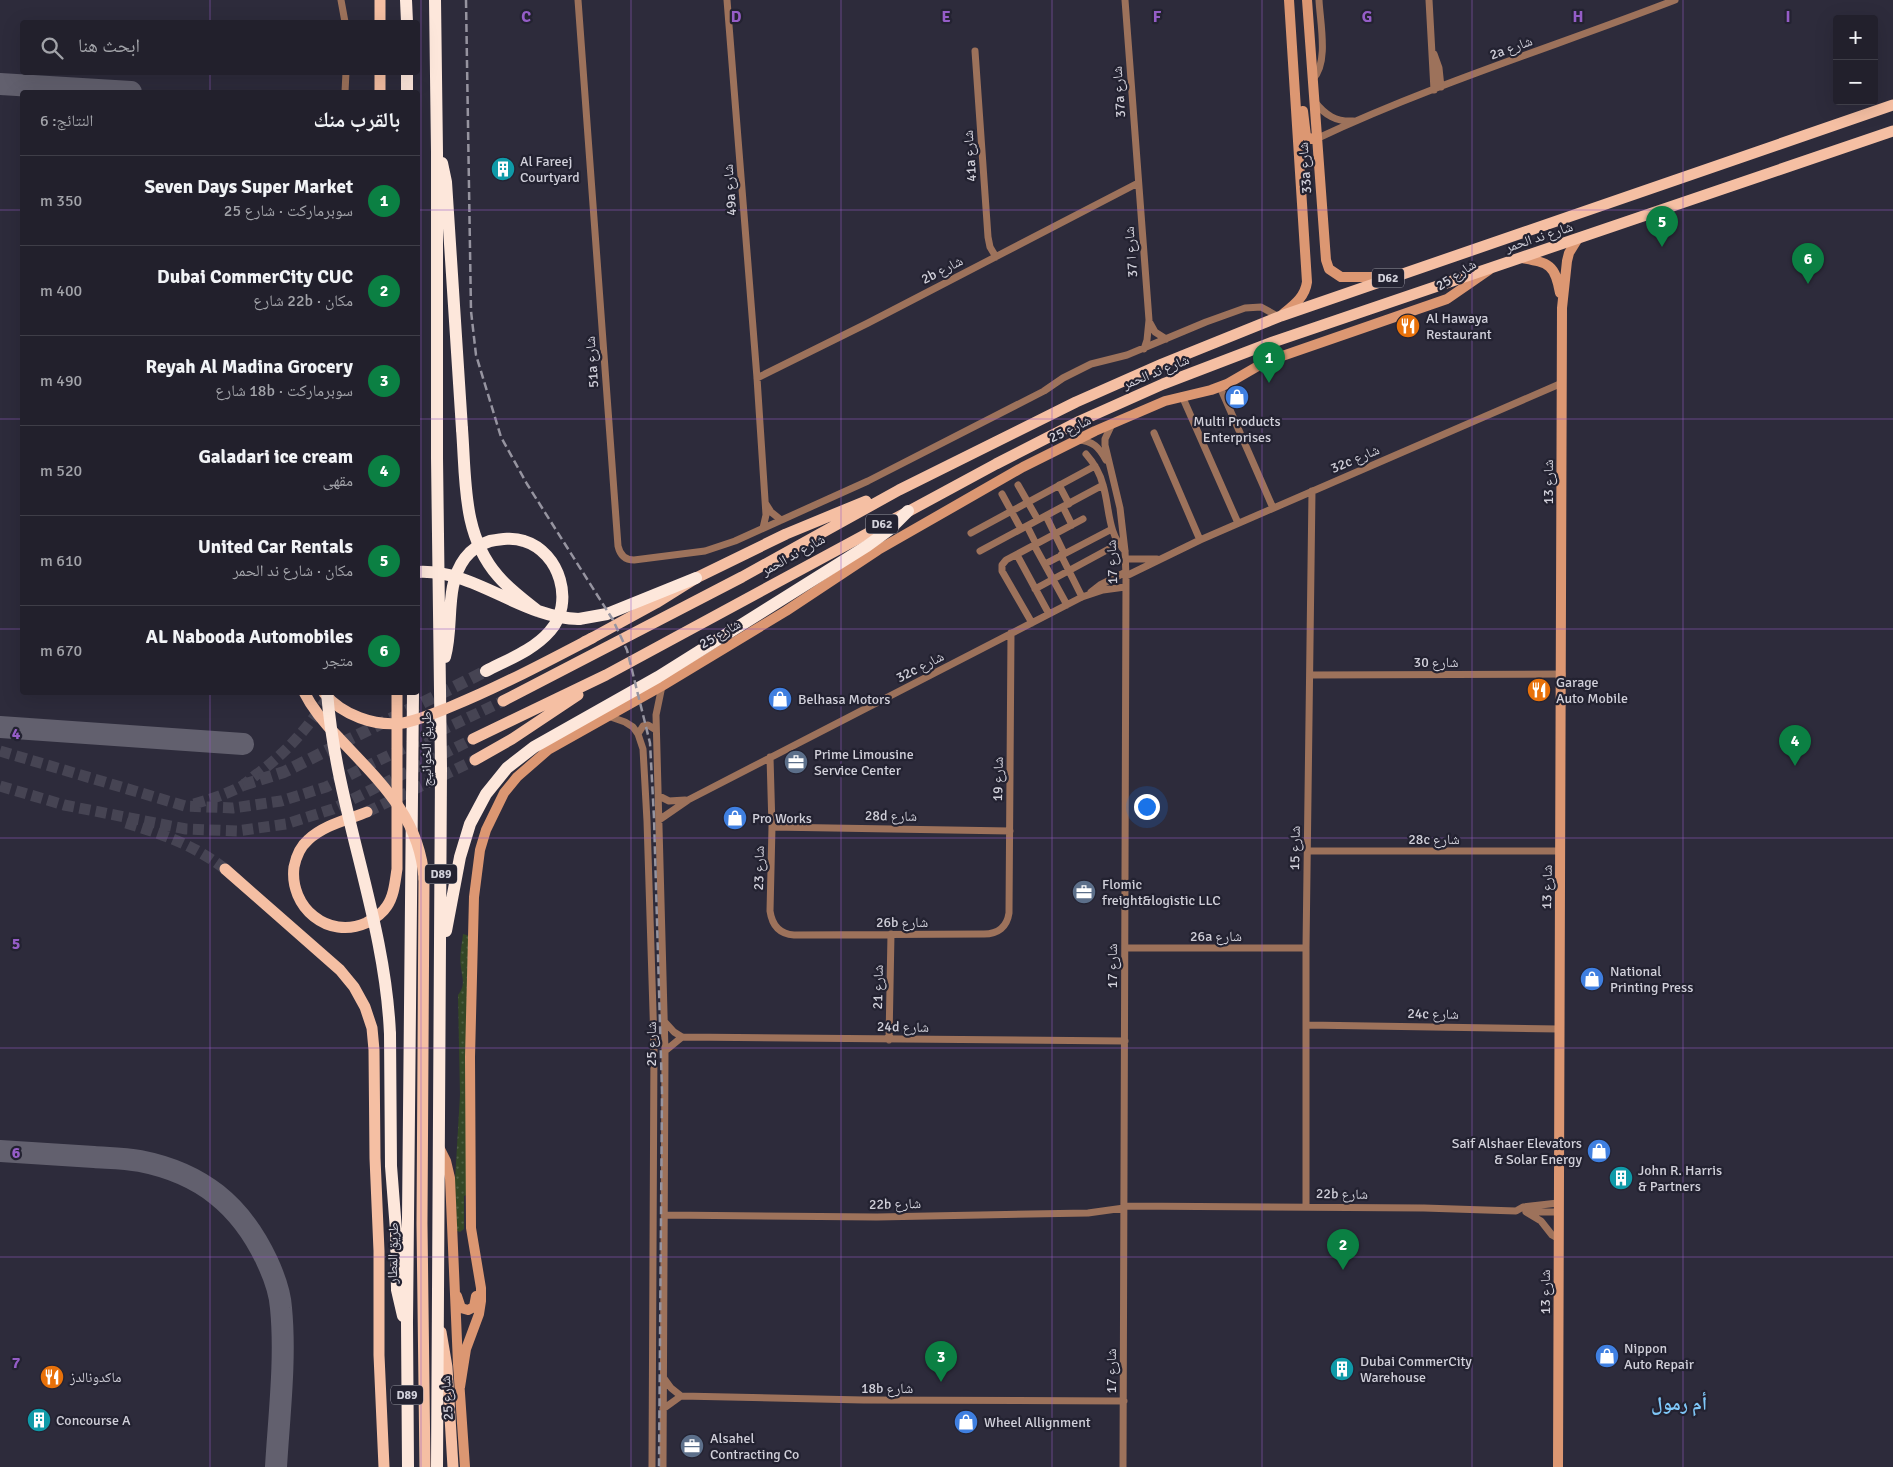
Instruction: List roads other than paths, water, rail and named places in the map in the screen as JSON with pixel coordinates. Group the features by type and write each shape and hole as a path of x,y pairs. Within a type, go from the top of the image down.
{"highway":[{"path":"406,0 407,20"},
{"name":"طريق الخوانيج","path":"435,0 440,671 440,1149"},
{"path":"407,75 407,90"},
{"path":"437,152 444,166 446,182 467,505 473,534 487,562 497,575 538,611"},
{"path":"441,948 449,920 460,857 470,824 486,794 507,768 534,747 658,677 867,546 889,530 908,511"},
{"path":"440,671 450,636 452,590 459,567 466,556 481,545 499,539 524,541 542,551 555,567 560,579 562,593 560,613 551,631 541,640 486,671"},
{"path":"420,572 434,572 454,576 558,618 579,619 608,614 696,578"},
{"path":"327,695 335,755 381,950 388,992 391,1158 397,1290 399,1304 407,1323"},
{"name":"طريق الخوانيج","path":"409,1040 412,695"},
{"name":"طريق المطار","path":"408,1467 409,1040"},
{"name":"D89","path":"437,1467 440,1149"}],"main road":[{"path":"380,0 380,20"},
{"path":"380,75 380,90"},
{"name":"شارع ند الحمر","path":"504,701 742,577 899,490 1076,402 1162,364 1280,316 1893,104"},
{"name":"شارع ند الحمر","path":"473,739 606,675 996,464 1080,421 1164,384 1273,342 1893,131"},
{"path":"327,695 336,705 362,718 384,723 404,723 420,718 465,701 592,638 656,603 696,578 786,534 871,499 899,490"},
{"path":"475,760 541,721 606,675"},
{"path":"306,695 318,716 388,792 403,812 418,844 423,867 422,1233 425,1467"},
{"path":"367,812 332,825 315,834 306,841 295,862 293,874 298,897 308,912 330,925 348,928 370,921 387,907 392,895 397,869 397,695"},
{"path":"225,869 340,970 354,987 365,1007 372,1028 384,1467"},
{"path":"438,1320 446,1355 453,1467"}],"street":[{"path":"337,0 340,20"},
{"path":"341,0 345,20"},
{"name":"51a شارع","path":"578,0 618,546 622,555 631,560 715,548 735,541 868,481 1044,391 1091,364 1119,358 1206,322 1250,307 1266,308 1280,316"},
{"name":"49a شارع","path":"727,0 757,378 765,519 763,528"},
{"name":"37a شارع","path":"1125,0 1138,183"},
{"name":"33a شارع","path":"1280,316 1301,298 1307,282 1289,0"},
{"name":"33a شارع","path":"1307,0 1327,264 1333,272 1345,278 1366,276 1390,278"},
{"path":"1312,79 1319,71 1322,59 1319,0"},
{"path":"1429,0 1434,90"},
{"name":"2a شارع","path":"1316,138 1356,120 1441,87 1676,0"},
{"path":"1292,42 1298,58 1305,133 1308,138 1316,138"},
{"name":"41a شارع","path":"975,51 988,237 990,247 996,257"},
{"path":"1433,51 1439,68 1441,87"},
{"path":"345,90 346,75"},
{"path":"350,75 350,90"},
{"name":"2a شارع","path":"1314,99 1330,117 1341,120 1356,120"},
{"name":"2b شارع","path":"757,378 1138,183"},
{"name":"شارع ا 37","path":"1138,183 1149,320 1144,349"},
{"name":"شارع 13","path":"1558,1467 1562,308 1567,261 1569,253 1577,240"},
{"name":"شارع 13","path":"1522,258 1542,262 1551,267 1557,276 1562,308"},
{"name":"شارع 25","path":"663,1467 665,1051 656,730 656,715 662,686 786,611 878,550 1023,467 1165,401 1220,387 1266,362 1447,300 1492,268"},
{"path":"1149,320 1155,332 1166,339"},
{"name":"32c شارع","path":"659,820 688,800 1067,605 1100,585 1238,523 1562,383"},
{"path":"1220,387 1273,508"},
{"path":"1182,396 1238,523"},
{"name":"شارع 17","path":"1112,424 1105,445 1120,508 1126,574 1123,1467"},
{"path":"1154,433 1200,540"},
{"name":"شارع 17","path":"1078,440 1088,441 1096,446 1109,467"},
{"path":"1086,454 1095,466 1103,485 1112,529 1118,544 1125,551"},
{"path":"971,533 1095,466"},
{"path":"1018,485 1038,520"},
{"path":"1059,485 1072,525"},
{"path":"980,551 1103,485"},
{"name":"شارع 15","path":"1306,1206 1306,948 1312,491"},
{"path":"1002,494 1011,511 1035,544 1067,605"},
{"path":"764,499 771,512 781,520"},
{"path":"1046,516 1069,571 1084,596"},
{"path":"1032,623 1001,568 1003,562 1082,519"},
{"path":"1044,564 1112,529"},
{"path":"1035,589 1118,544"},
{"path":"1016,555 1049,614"},
{"name":"32c شارع","path":"1125,559 1158,559"},
{"name":"32c شارع","path":"1084,596 1103,590 1126,587"},
{"name":"شارع 19","path":"1006,924 1009,913 1011,634"},
{"name":"شارع 30","path":"1310,675 1562,674"},
{"path":"460,1388 466,1348 479,1314 481,1301 471,1228 472,934 474,897 480,850 486,830 504,794 517,777 548,750 662,686"},
{"path":"608,716 626,722 638,734 643,726 648,725 656,730"},
{"name":"شارع 25","path":"638,734 643,749 647,821 654,1043 652,1467"},
{"name":"شارع 23","path":"770,757 772,827 771,919 775,927 781,932 794,935"},
{"path":"659,796 669,801 688,800"},
{"name":"28d شارع","path":"772,827 1010,831"},
{"name":"28c شارع","path":"1308,851 1561,850"},
{"name":"26b شارع","path":"794,935 990,934 1001,929 1006,924"},
{"name":"شارع 21","path":"890,1040 891,934"},
{"name":"26a شارع","path":"1125,948 1306,948"},
{"path":"664,1021 670,1029 682,1037 665,1051"},
{"name":"24c شارع","path":"1307,1025 1559,1029"},
{"name":"24d شارع","path":"682,1037 1125,1041"},
{"name":"شارع 25","path":"440,1149 446,1160 450,1178 454,1290 465,1467"},
{"name":"22b شارع","path":"665,1215 990,1215 1088,1213 1124,1207 1306,1206 1516,1210 1523,1208 1559,1208"},
{"path":"1516,1210 1526,1212 1559,1208"},
{"path":"1526,1212 1541,1221 1552,1235 1559,1239"},
{"path":"454,1290 461,1308 468,1310 474,1307 478,1270"},
{"path":"663,1377 671,1388 681,1396 663,1409"},
{"name":"18b شارع","path":"681,1396 872,1400 1124,1401"}],"tunnel":[{"path":"243,785 284,772 486,671"},
{"path":"194,804 242,786 271,764 299,736 329,695"},
{"path":"0,751 185,806 233,808 281,801 326,787 503,701"},
{"path":"0,786 64,805 186,829 237,831 286,824 333,809 473,739"},
{"path":"367,812 475,760"},
{"path":"126,823 178,841 213,860 225,869"}],"railway":[{"path":"466,0 471,311 476,355 501,437 527,484 613,620 627,650 650,743 662,1092 659,1467"}],"place":[{"name":"Al Fareej Courtyard","path":"503,169"},
{"name":"United Car Rentals","path":"1662,247"},
{"name":"AL Nabooda Automobiles","path":"1808,284"},
{"name":"Al Hawaya Restaurant","path":"1408,326"},
{"name":"Seven Days Super Market","path":"1269,383"},
{"name":"Multi Products Enterprises","path":"1237,397"},
{"name":"Garage Auto Mobile","path":"1539,690"},
{"name":"Belhasa Motors","path":"780,699"},
{"name":"Prime Limousine Service Center","path":"796,762"},
{"name":"Galadari ice cream","path":"1795,766"},
{"name":"Pro Works","path":"735,818"},
{"name":"Flomic freight&logistic LLC","path":"1084,892"},
{"name":"National Printing Press","path":"1592,979"},
{"name":"Saif Alshaer Elevators & Solar Energy","path":"1599,1151"},
{"name":"John R. Harris & Partners","path":"1621,1178"},
{"name":"Dubai CommerCity CUC","path":"1343,1270"},
{"name":"Nippon Auto Repair","path":"1607,1356"},
{"name":"Dubai CommerCity Warehouse","path":"1342,1369"},
{"name":"ماكدونالدز","path":"52,1377"},
{"name":"Reyah Al Madina Grocery","path":"941,1382"},
{"name":"Concourse A","path":"39,1420"},
{"name":"Wheel Allignment","path":"966,1422"},
{"name":"Alsahel Contracting Co","path":"692,1446"}],"district":[{"name":"أم رمول","path":"1679,1404"}]}
